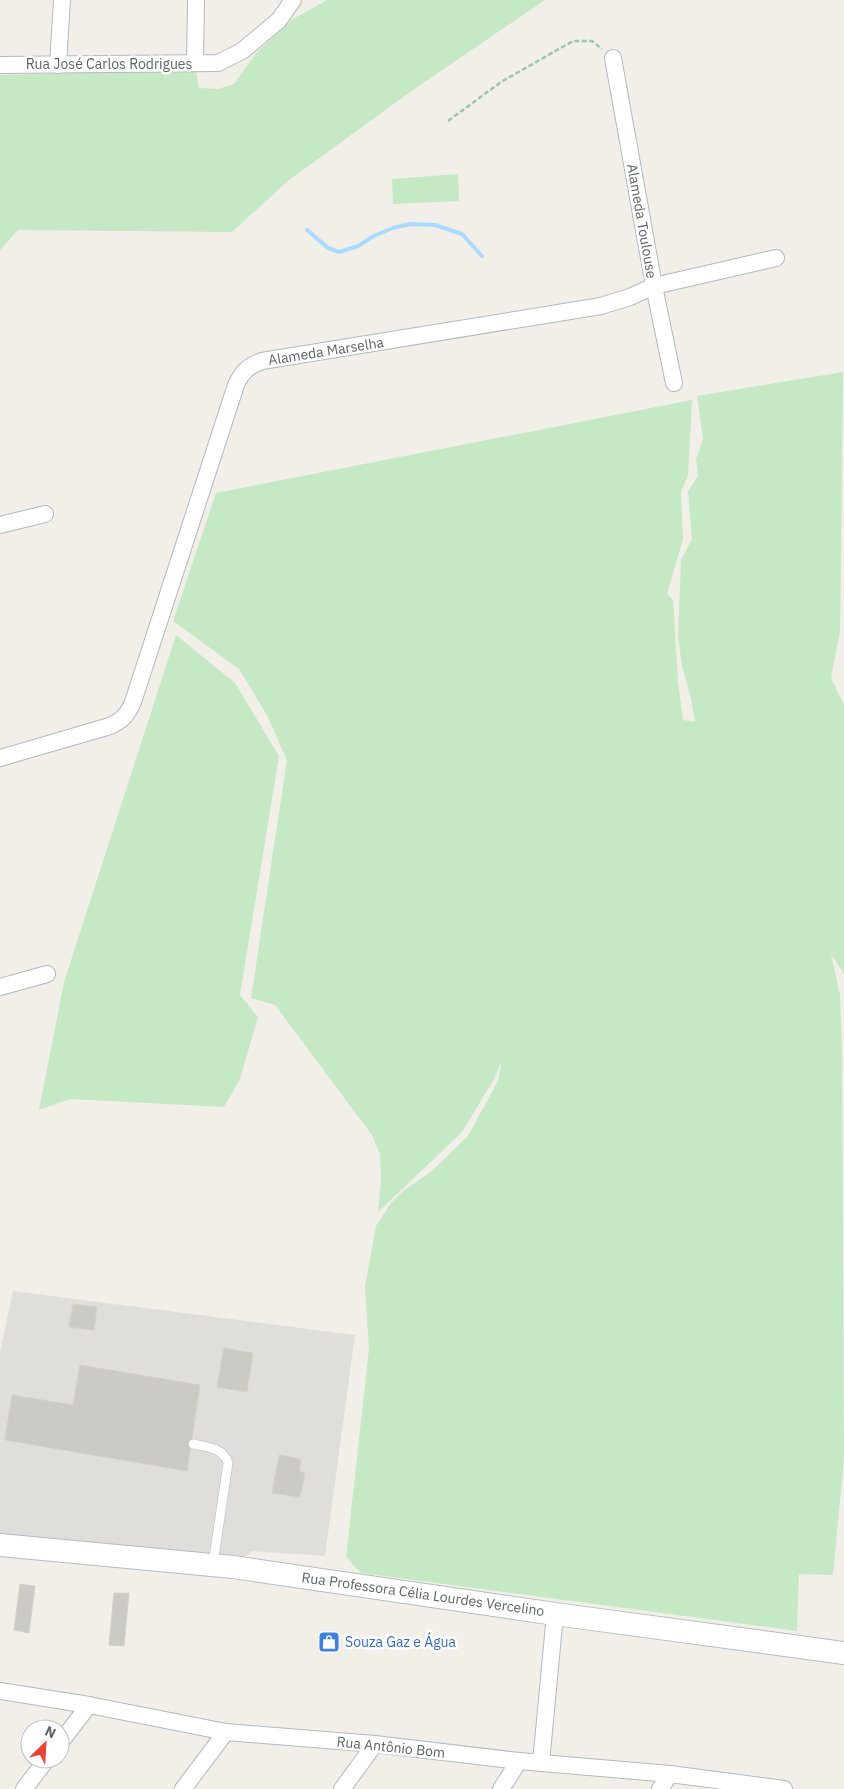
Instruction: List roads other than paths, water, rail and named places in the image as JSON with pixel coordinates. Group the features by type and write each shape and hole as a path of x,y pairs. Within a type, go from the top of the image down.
{"main road":[{"name":"Rua Professora Célia Lourdes Vercelino","path":"0,1545 213,1564 555,1614 844,1653"}],"street":[{"path":"58,65 62,0"},
{"path":"195,64 196,0"},
{"name":"Rua José Carlos Rodrigues","path":"0,65 218,63 242,51 279,20 293,0"},
{"name":"Alameda Toulouse","path":"612,58 674,383"},
{"name":"Alameda Marselha","path":"0,758 110,726 123,719 133,702 236,384 247,367 262,361 601,306 630,297 654,286 776,258"},
{"path":"0,525 45,514"},
{"path":"0,987 47,974"},
{"path":"541,1763 555,1614"},
{"name":"Rua Antônio Bom","path":"0,1691 89,1705 226,1732 375,1744 519,1761 670,1774 784,1789"},
{"path":"70,1730 89,1705"},
{"path":"183,1789 226,1732"},
{"path":"342,1789 375,1744"},
{"path":"501,1789 519,1761"},
{"path":"24,1789 40,1769"},
{"path":"660,1789 670,1774"}],"lane":[{"path":"193,1444 215,1448 224,1455 228,1463 213,1564"}],"waterway":[{"path":"307,230 328,248 339,252 358,246 374,236 393,228 410,224 435,225 462,234 482,256"}],"place":[{"name":"Souza Gaz e Água","path":"329,1642"}]}
